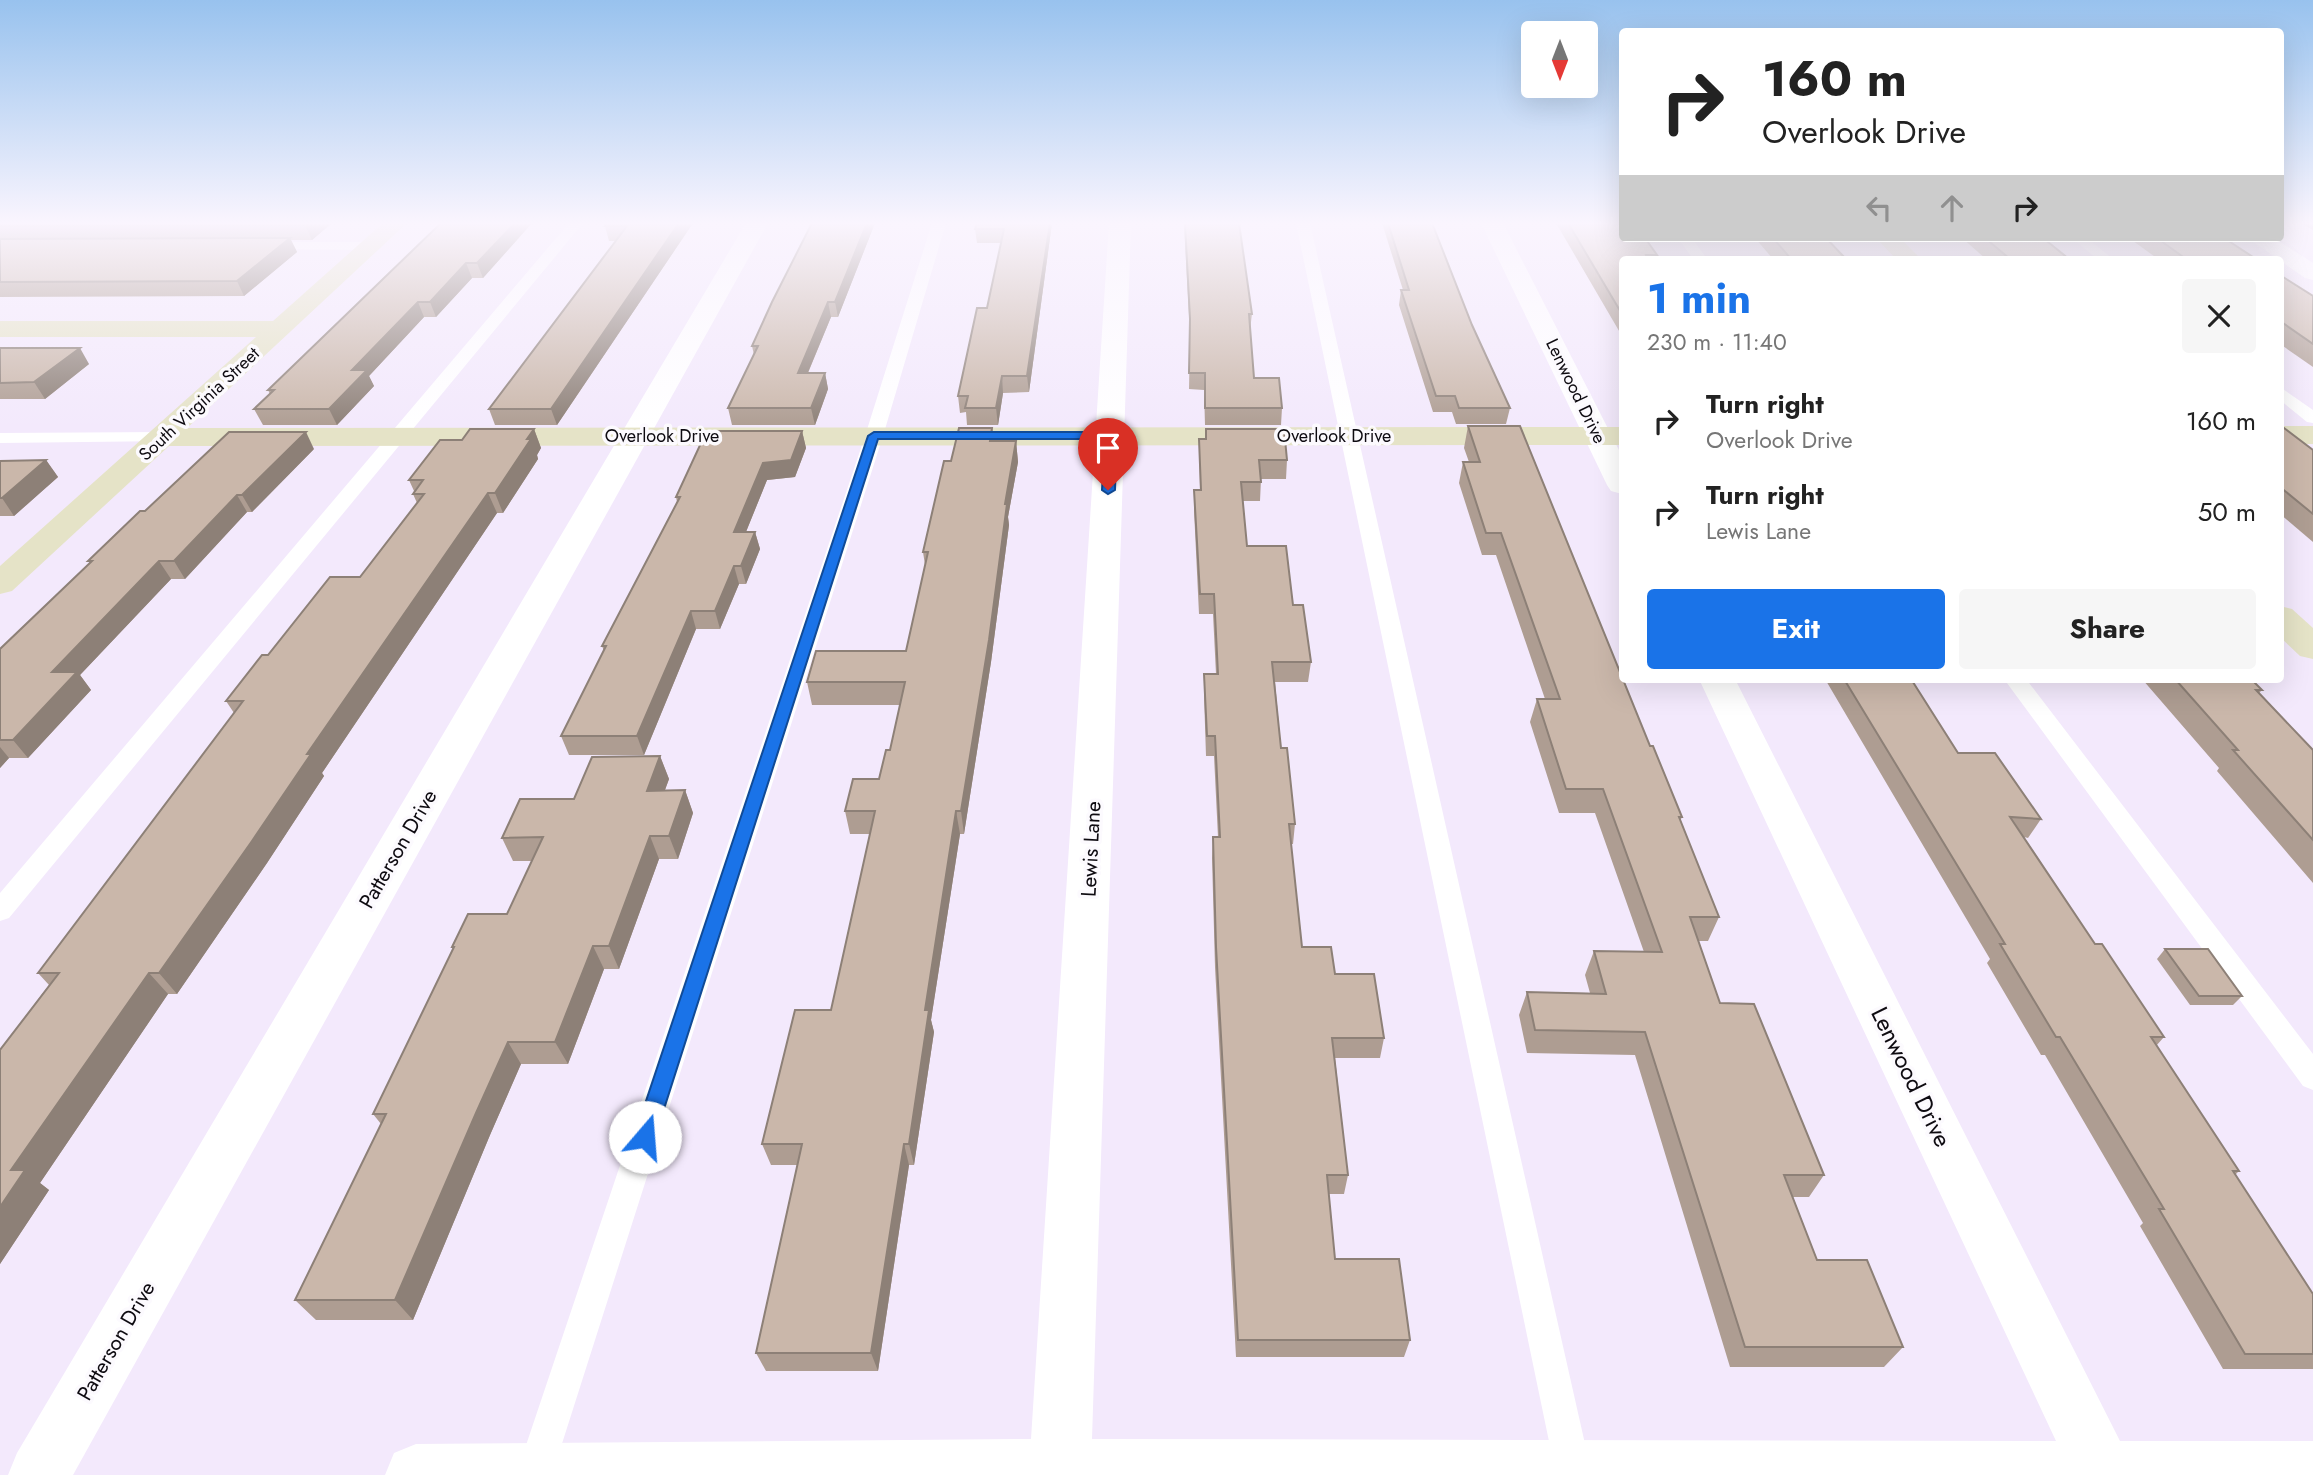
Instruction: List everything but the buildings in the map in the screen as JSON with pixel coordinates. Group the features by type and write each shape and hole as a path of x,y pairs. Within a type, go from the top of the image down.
{"street":[{"name":"South Virginia Street","path":"5,575 164,437 321,292"},
{"name":"Patterson Drive","path":"39,1475 718,292"},
{"name":"Lewis Lane","path":"1060,1473 1117,292"},
{"name":"Lenwood Drive","path":"1530,292 1611,436 1619,472"},
{"path":"0,329 280,330"},
{"path":"2284,435 2313,435"},
{"name":"Overlook Drive","path":"164,437 1611,436"},
{"path":"2284,621 2313,649"},
{"name":"Lenwood Drive","path":"1719,683 2104,1473"},
{"path":"416,1475 2313,1472"}],"lane":[{"path":"0,911 518,292"},
{"path":"534,1475 874,436 918,292"},
{"path":"1319,292 1574,1473"},
{"path":"2284,396 2313,418"},
{"path":"0,438 164,437"},
{"path":"2018,683 2313,1077"}],"route":[{"path":"645,1137 874,436 1111,435 1108,490"}]}
